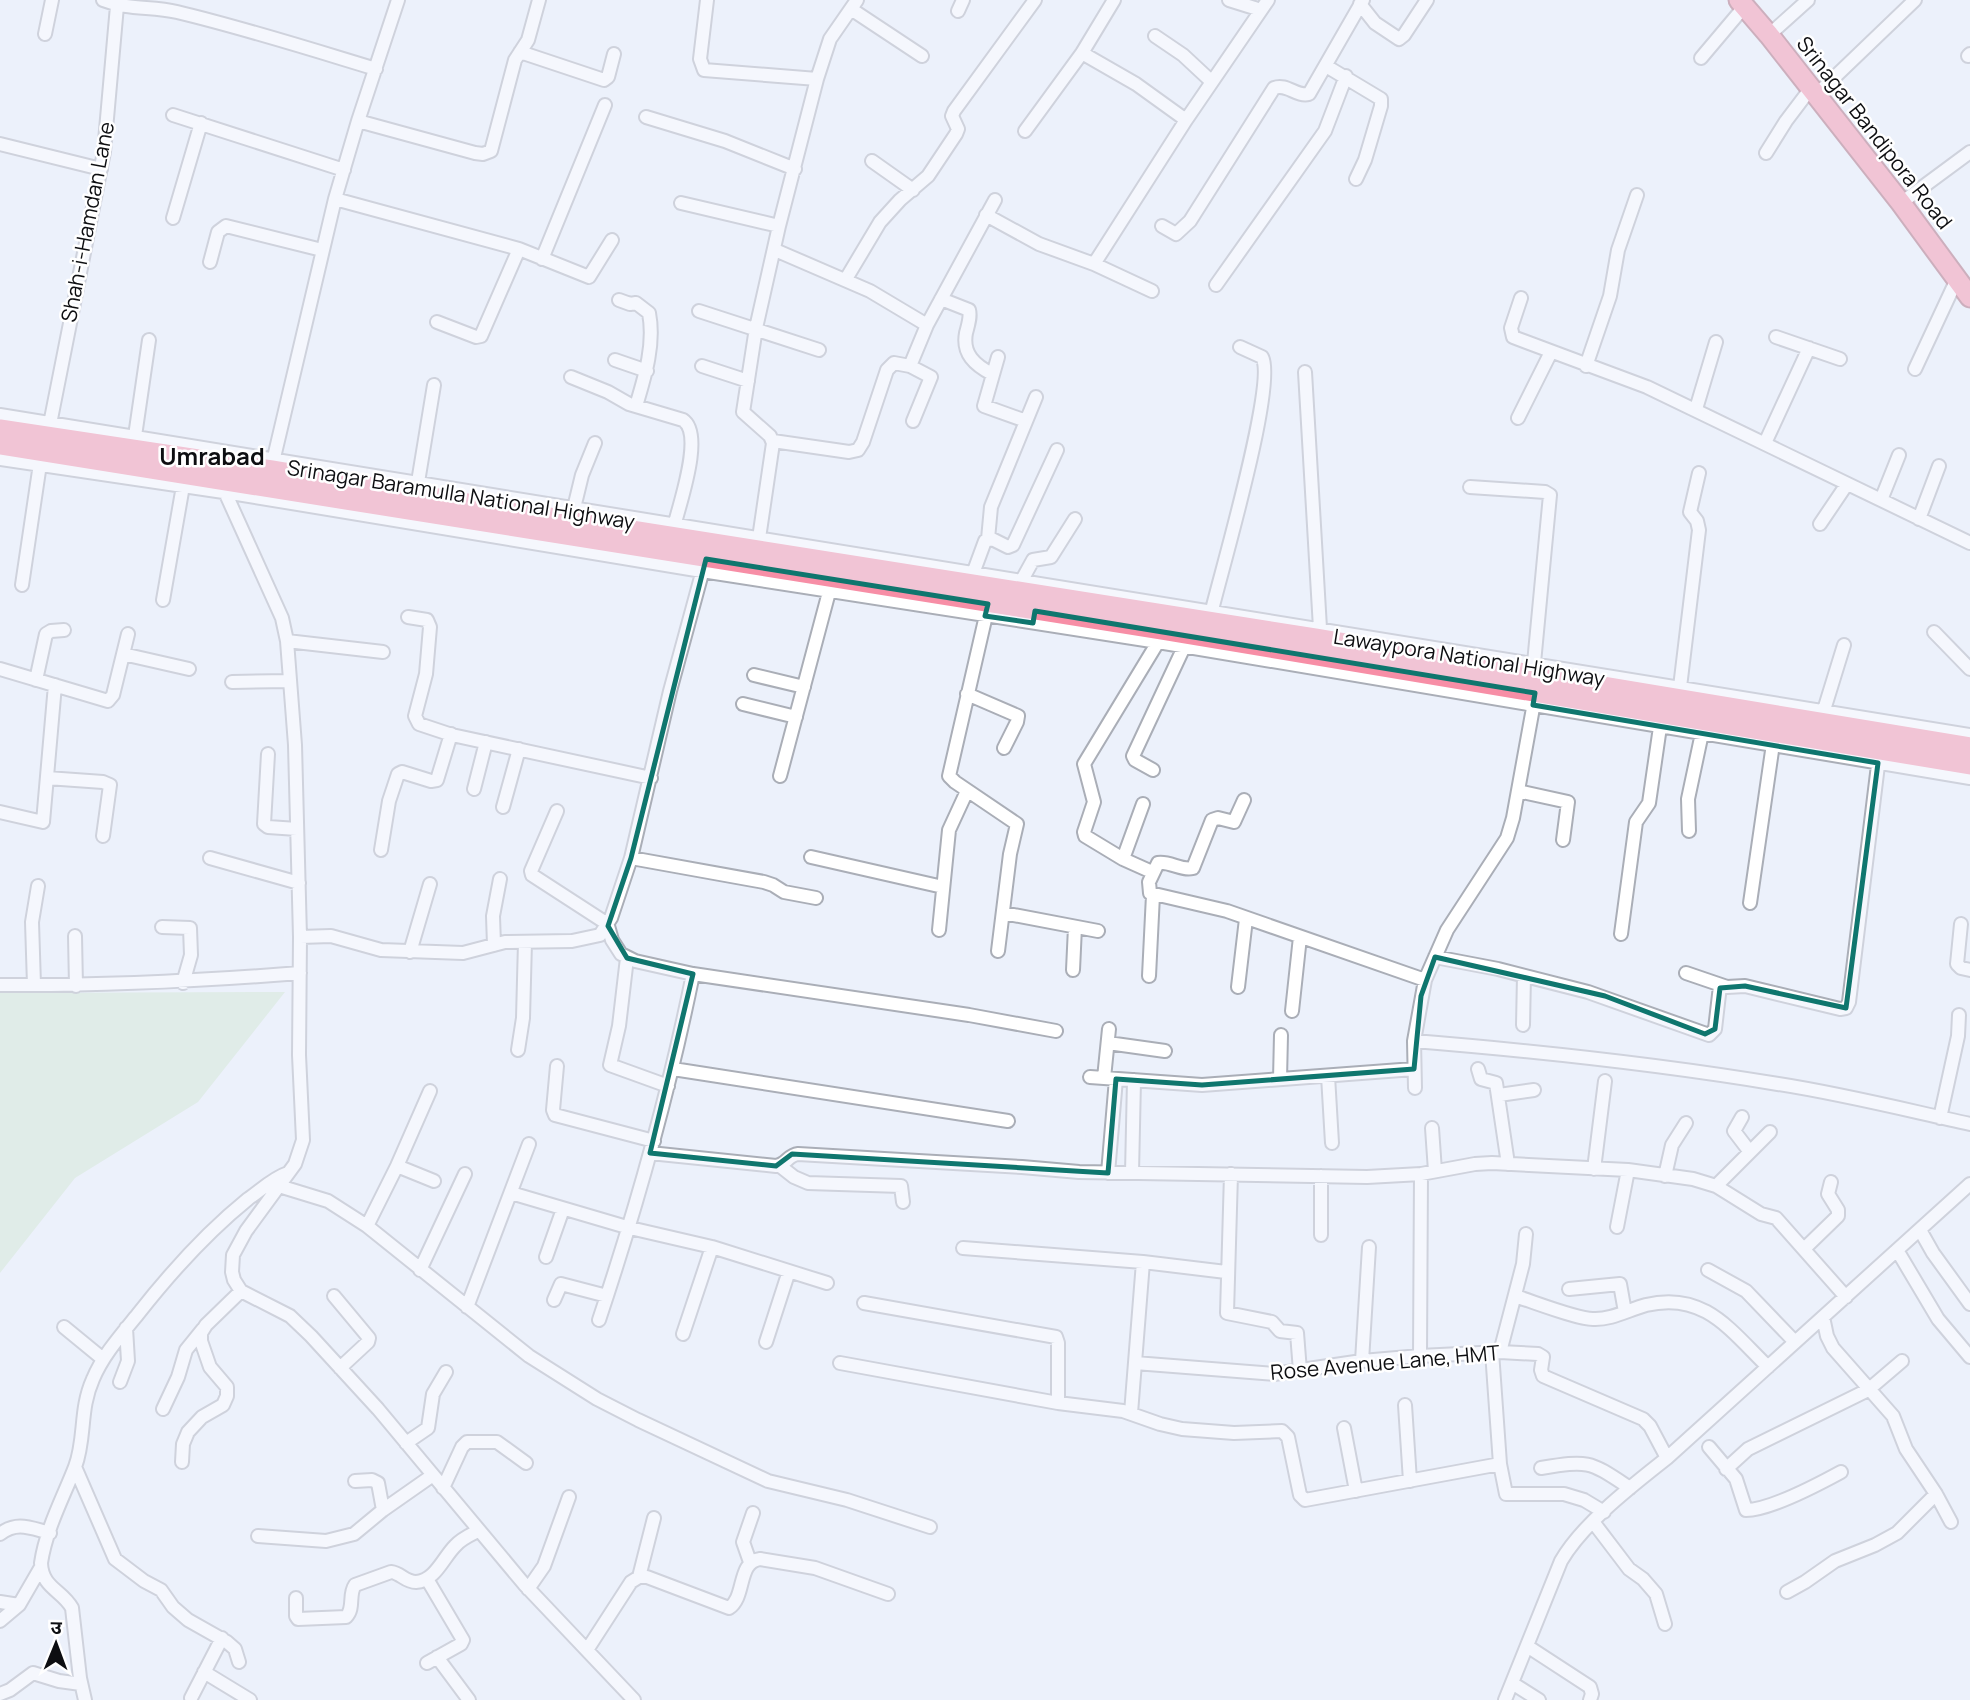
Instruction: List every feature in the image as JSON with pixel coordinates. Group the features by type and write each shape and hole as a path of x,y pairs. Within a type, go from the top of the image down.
{"highway":[{"name":"Srinagar Bandipora Road","path":"1741,4 1814,91 1970,297"},
{"path":"0,429 49,429 273,464 551,517 758,543 972,578 1215,625 1970,747"},
{"name":"Srinagar Baramulla National Highway","path":"0,445 704,565 790,572 1034,617 1215,625"},
{"name":"Lawaypora National Highway","path":"1215,625 1534,699 1879,757 1970,765"}],"street":[{"path":"45,34 52,0"},
{"path":"103,0 117,6 174,11 376,69"},
{"path":"273,464 321,250 358,121 398,0"},
{"path":"358,121 475,153 487,153 493,147 515,60 528,40 539,0"},
{"path":"708,0 700,59 704,70 817,79"},
{"path":"846,279 880,222 928,176 958,129 954,111 1035,0"},
{"path":"1025,131 1082,53 1114,0"},
{"path":"1094,264 1186,120 1264,5 1229,0"},
{"path":"1162,226 1176,234 1190,221 1274,88 1281,86 1307,96 1362,2 1375,23 1399,39 1427,0"},
{"path":"1769,35 1808,0"},
{"path":"1766,153 1786,121 1814,91 1915,0"},
{"path":"914,421 931,378 929,374 897,363 888,367 858,450 842,452 773,441 743,412 756,328 779,226 817,79 830,40 854,4 922,56"},
{"path":"1701,58 1741,4"},
{"name":"Shah-i-Hamdan Lane","path":"49,429 107,134 117,6"},
{"path":"1155,36 1183,55 1212,82"},
{"path":"520,52 604,79 608,77 614,54"},
{"path":"1082,53 1136,84 1186,120"},
{"path":"1326,65 1377,96 1381,103 1365,160 1356,179"},
{"path":"1216,285 1325,131 1346,76"},
{"path":"542,259 605,105"},
{"path":"173,115 344,170"},
{"path":"646,117 725,141 795,169"},
{"path":"173,218 201,123"},
{"path":"0,144 101,169"},
{"path":"1900,203 1970,152"},
{"path":"873,161 914,190"},
{"path":"1586,366 1610,296 1618,250 1637,195"},
{"path":"335,199 519,249 589,278 612,240"},
{"path":"910,366 927,325 995,200"},
{"path":"681,203 779,226"},
{"path":"986,215 1039,244 1094,264 1152,291"},
{"path":"210,262 218,232 226,226 321,250"},
{"path":"437,322 476,337 482,335 519,249"},
{"path":"775,250 846,279 927,325"},
{"path":"1915,369 1956,279"},
{"path":"1521,298 1510,328 1510,334 1516,339 1647,387 1696,409 1970,543"},
{"path":"941,299 969,310 971,314 965,343 968,354 977,365 992,374"},
{"path":"619,300 636,303 649,313 652,330 646,371 636,406"},
{"path":"699,311 818,350"},
{"path":"1776,337 1840,359"},
{"path":"135,436 149,340"},
{"path":"1696,409 1716,342"},
{"path":"1215,625 1257,432 1265,370 1262,357 1240,347"},
{"path":"1765,443 1809,348"},
{"path":"1518,418 1551,352"},
{"path":"998,357 984,406 1026,421"},
{"path":"615,360 646,371"},
{"path":"702,366 747,381"},
{"path":"1304,372 1320,628"},
{"path":"571,377 636,406 689,424 691,458 675,523"},
{"path":"418,482 434,385"},
{"path":"1036,397 991,507 988,539 982,548 972,578 1022,580 1215,625 1320,628 1970,735"},
{"path":"0,415 49,429 135,436 273,464 418,482 675,523 758,543 773,441"},
{"path":"574,508 582,475 595,443"},
{"path":"988,539 1012,546 1057,450"},
{"path":"1881,500 1899,455"},
{"path":"0,459 397,514"},
{"path":"22,585 40,464"},
{"path":"1919,519 1939,466"},
{"path":"1680,687 1699,530 1697,521 1690,512 1699,472"},
{"path":"1820,524 1847,484"},
{"path":"163,600 183,485"},
{"path":"1470,487 1545,492 1550,495 1534,663"},
{"path":"225,492 282,618 287,641 295,745 300,937 299,1055 303,1140 299,1157 246,1231 233,1255 232,1272 236,1285 240,1291 290,1316 340,1368 407,1443 528,1589 635,1700"},
{"path":"1022,580 1033,560 1051,557 1075,519"},
{"path":"300,937 331,936 381,950 463,953 505,942 582,940 600,935 608,926 631,858 670,691 704,565 829,592 987,610 949,776 1017,824 1010,854 998,951"},
{"path":"780,776 829,592"},
{"path":"408,617 426,621 430,627 426,674 416,720 425,727 651,778"},
{"path":"1034,617 1184,647 1534,699 1507,838 1458,911 1425,980 1415,1041 1415,1088"},
{"path":"36,680 47,634 64,630"},
{"path":"1934,632 1970,669"},
{"path":"0,669 109,700 128,634"},
{"path":"287,641 383,652"},
{"path":"1152,872 1085,836 1094,802 1084,764 1158,642"},
{"path":"1824,710 1844,645"},
{"path":"1153,770 1135,760 1133,754 1184,647"},
{"path":"123,654 189,669"},
{"path":"754,675 804,687"},
{"path":"232,682 290,681"},
{"path":"0,812 43,822 55,685"},
{"path":"967,694 1018,716 1004,748"},
{"path":"743,704 796,717"},
{"path":"1621,934 1636,822 1649,803 1661,719"},
{"path":"1689,831 1688,799 1708,727"},
{"path":"380,850 389,802 398,774 402,772 431,781 437,780 451,734"},
{"path":"1749,903 1774,739"},
{"path":"474,789 486,742"},
{"path":"503,807 519,749"},
{"path":"268,754 264,824 268,827 297,829"},
{"path":"1686,973 1720,986 1745,986 1840,1009 1846,1008 1857,951 1879,757 1970,778"},
{"path":"47,778 110,785 103,836"},
{"path":"939,930 949,830 967,791"},
{"path":"1518,791 1568,802 1563,840"},
{"path":"1149,976 1153,895 1148,887 1152,872 1160,862 1193,868 1212,820 1218,818 1233,823 1244,800"},
{"path":"1124,859 1143,804"},
{"path":"557,811 531,870 532,875 603,921 608,926 617,949 627,958 692,974 969,1015 1056,1031"},
{"path":"811,857 943,887"},
{"path":"210,858 299,883"},
{"path":"631,858 771,884 784,892 816,898"},
{"path":"494,945 493,916 500,879"},
{"path":"410,952 430,884"},
{"path":"34,985 32,922 38,886"},
{"path":"1153,895 1218,909 1425,980"},
{"path":"1003,913 1098,931"},
{"path":"1238,987 1246,919"},
{"path":"1961,924 1957,964 1970,970"},
{"path":"162,927 190,928 191,955 183,983"},
{"path":"1073,970 1075,927"},
{"path":"75,936 76,986"},
{"path":"1293,1011 1300,937"},
{"path":"518,1050 523,1018 525,942"},
{"path":"1435,957 1605,996 1709,1035 1715,1028 1720,986"},
{"path":"627,958 619,1026 610,1065 668,1086"},
{"path":"0,985 183,983 300,974"},
{"path":"599,1320 630,1228 673,1069 692,974"},
{"path":"1523,1025 1524,976"},
{"path":"1940,1118 1964,1037 1959,1015"},
{"path":"1280,1079 1281,1035"},
{"path":"1108,1173 1108,1036 1165,1051"},
{"path":"1415,1041 1532,1050 1704,1072 1844,1096 1970,1124"},
{"path":"557,1066 553,1110 555,1115 652,1147 780,1166 794,1177 808,1182 901,1186 903,1202"},
{"path":"673,1069 1008,1121"},
{"path":"1090,1077 1202,1085 1413,1069"},
{"path":"1478,1069 1481,1079 1495,1081 1508,1164"},
{"path":"1328,1076 1332,1143"},
{"path":"1132,1173 1134,1080"},
{"path":"1594,1169 1605,1082"},
{"path":"1499,1095 1534,1090"},
{"path":"367,1226 430,1091"},
{"path":"1742,1117 1734,1131 1750,1152"},
{"path":"1665,1176 1672,1145 1686,1123"},
{"path":"1432,1128 1435,1171"},
{"path":"1716,1186 1770,1132"},
{"path":"467,1307 529,1144"},
{"path":"780,1166 798,1154 1108,1173 1321,1176 1421,1174 1475,1164 1628,1170 1693,1179 1716,1186 1761,1214 1776,1219 1846,1297"},
{"path":"397,1166 434,1181"},
{"path":"1617,1227 1628,1170"},
{"path":"85,1700 72,1608 52,1589 41,1567 42,1556 82,1442 83,1410 92,1380 103,1359 176,1266 253,1195 289,1172"},
{"path":"420,1270 465,1174"},
{"path":"1231,1174 1226,1272 1228,1315 1272,1322 1280,1331 1297,1333 1300,1371"},
{"path":"1420,1356 1421,1174"},
{"path":"1321,1176 1321,1234"},
{"path":"1804,1249 1838,1216 1838,1210 1828,1194 1831,1182"},
{"path":"1504,1700 1561,1560 1568,1550 1629,1488 1667,1458 1970,1184"},
{"path":"279,1186 328,1201 367,1226 546,1368 638,1420 768,1481 847,1500 930,1527"},
{"path":"511,1193 630,1228 712,1247 827,1283"},
{"path":"546,1257 563,1209"},
{"path":"1920,1230 1933,1253 1970,1304"},
{"path":"1526,1234 1516,1296 1496,1352 1500,1464 1505,1491 1508,1495 1564,1494 1584,1500 1604,1512"},
{"path":"683,1334 712,1247"},
{"path":"1362,1361 1368,1247"},
{"path":"963,1248 1143,1262 1226,1272"},
{"path":"1898,1250 1938,1319 1970,1357"},
{"path":"1131,1413 1143,1262"},
{"path":"1708,1269 1746,1291 1795,1342"},
{"path":"766,1342 789,1271"},
{"path":"554,1300 561,1283 607,1296"},
{"path":"1569,1289 1620,1284 1625,1312"},
{"path":"163,1409 178,1377 186,1350 240,1291"},
{"path":"334,1296 369,1338 340,1368"},
{"path":"1516,1296 1586,1319 1599,1319 1665,1302 1683,1302 1702,1308 1719,1319 1768,1367"},
{"path":"864,1303 1058,1338 1058,1403"},
{"path":"1823,1317 1833,1348 1893,1416 1906,1448 1951,1522"},
{"path":"64,1327 103,1359"},
{"path":"120,1382 128,1361 126,1328"},
{"path":"182,1462 183,1444 191,1427 223,1405 227,1396 227,1387 210,1367 201,1341 203,1329"},
{"name":"Rose Avenue Lane, HMT","path":"1135,1363 1264,1374 1420,1356 1496,1352 1541,1354 1543,1376 1643,1419 1650,1426 1667,1458"},
{"path":"1727,1469 1748,1449 1868,1390 1902,1361"},
{"path":"840,1363 1058,1403 1131,1413 1182,1429 1234,1433 1274,1430 1285,1432 1303,1499 1500,1464"},
{"path":"407,1443 428,1428 433,1394 446,1371"},
{"path":"1405,1405 1410,1481"},
{"path":"1344,1428 1356,1491"},
{"path":"443,1488 462,1447 467,1442 497,1442 526,1463"},
{"path":"1709,1447 1736,1479 1744,1507 1750,1510 1804,1491 1841,1472"},
{"path":"1541,1468 1573,1462 1586,1463 1598,1467 1629,1488"},
{"path":"75,1467 115,1559 161,1590 173,1606 188,1619 222,1638 235,1649 239,1662"},
{"path":"258,1536 309,1541 341,1538 361,1530 383,1510 433,1475"},
{"path":"355,1481 372,1480 378,1483 383,1510"},
{"path":"1787,1592 1835,1561 1897,1533 1936,1494"},
{"path":"528,1589 544,1566 569,1497"},
{"path":"587,1650 631,1582 639,1577 647,1577 729,1608 736,1602 750,1562 743,1542 753,1513"},
{"path":"639,1577 653,1518"},
{"path":"1594,1522 1629,1569 1643,1578 1656,1594 1665,1624"},
{"path":"0,1534 15,1526 50,1533"},
{"path":"296,1598 298,1619 342,1618 350,1614 352,1589 355,1585 391,1572 396,1572 409,1581 427,1579 457,1543 478,1531"},
{"path":"750,1562 760,1559 807,1566 888,1594"},
{"path":"0,1621 19,1605 41,1567"},
{"path":"427,1579 463,1640 461,1644 432,1660 469,1700"},
{"path":"0,1602 19,1605"},
{"path":"191,1698 222,1638"},
{"path":"1527,1646 1590,1687 1590,1700"},
{"path":"204,1672 250,1700"},
{"path":"0,1694 33,1673 81,1684"},
{"path":"1512,1682 1539,1700"}],"highlighted area":[{"path":"706,559 988,604 985,616 1033,623 1035,611 1535,693 1533,705 1878,763 1846,1008 1745,986 1720,988 1715,1029 1705,1034 1605,996 1435,957 1421,996 1414,1069 1202,1085 1116,1079 1108,1173 792,1154 776,1166 650,1153 693,974 627,958 608,926 631,858"}],"green space":[{"path":"285,992 198,1102 75,1178 0,1273 0,993"}],"district":[{"name":"Umrabad","path":"212,457"}]}
